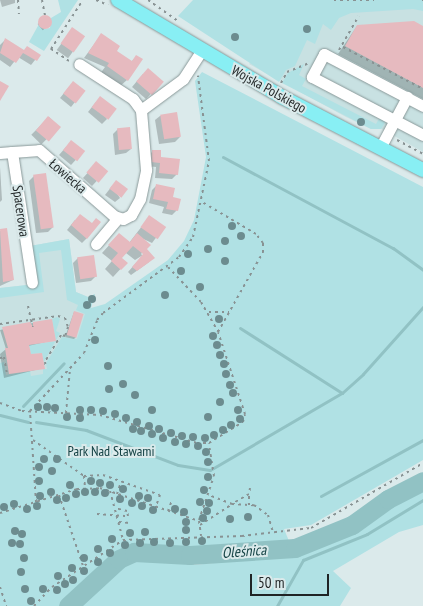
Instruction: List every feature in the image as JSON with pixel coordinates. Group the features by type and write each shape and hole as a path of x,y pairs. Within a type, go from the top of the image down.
{"main road":[{"name":"Wojska Polskiego","path":"118,0 282,97 423,170"}],"street":[{"path":"141,110 183,79 202,50"},
{"path":"423,106 324,54 312,77 423,135"},
{"path":"79,64 133,99 141,110 146,158 144,183 136,209 128,218 118,218 96,244"},
{"path":"380,148 407,97"},
{"name":"Łowiecka","path":"12,152 39,150 118,218"},
{"path":"0,153 12,152"},
{"name":"Spacerowa","path":"12,152 32,282"}],"path":[{"path":"18,0 19,14"},
{"path":"42,0 44,16"},
{"path":"79,64 74,65 51,49 83,0"},
{"path":"334,0 374,0"},
{"path":"343,47 423,89"},
{"path":"36,502 30,411 89,346 97,320 103,312 168,266 193,237 202,202 209,161 198,68"},
{"path":"393,139 423,154"},
{"path":"202,202 256,234 263,243 263,252 218,332"},
{"path":"0,403 30,411 100,415 182,440 208,443 243,422 245,418 218,332 208,312 168,266"},
{"path":"28,306 33,327"},
{"path":"208,312 229,312"},
{"path":"0,324 58,316 65,318 68,327 65,336 61,335 45,362 46,368"},
{"path":"0,358 5,357 7,374"},
{"path":"66,413 70,368"},
{"path":"33,440 84,476 103,475 160,496 156,506"},
{"path":"201,536 199,521 213,471 208,443"},
{"path":"34,606 52,587 124,540 273,533 319,524 423,463"},
{"path":"84,476 86,488"},
{"path":"113,499 118,494 121,482"},
{"path":"0,513 86,488 110,491 199,521"},
{"path":"249,504 250,488"},
{"path":"110,491 124,540"},
{"path":"200,525 249,494"},
{"path":"59,495 83,566"},
{"path":"207,495 232,504 249,504 268,515 273,533"},
{"path":"168,511 172,500"},
{"path":"97,514 128,516 127,511 115,508"},
{"path":"119,522 130,523"},
{"path":"0,587 6,606"}],"shaded area":[{"path":"423,5 423,152 382,129 371,129 346,117 249,64 296,11"},
{"path":"69,239 76,292 88,297 95,294 81,339 22,402 0,380 0,288 36,284 30,246"}],"green space":[{"path":"58,0 78,0 44,51 29,42 39,24 44,29 50,28 51,18 61,12"},
{"path":"193,0 423,0 423,11 413,9 351,13 339,18 331,30 323,24 315,44 307,40 295,66 286,70 279,82 178,16"},
{"path":"304,64 299,75 306,79 302,86 376,124 380,117 386,121 381,129 371,129 282,83 288,73"},
{"name":"Park Nad Stawami","path":"202,72 423,187 423,460 311,525 284,529 289,541 191,548 132,548 121,552 96,572 61,606 0,606 0,363 4,362 6,375 30,371 31,376 43,374 43,369 47,369 46,363 62,337 77,339 85,314 76,310 78,305 67,300 61,250 39,253 44,292 0,298 0,288 36,284 30,246 69,239 76,292 88,297 95,294 91,308 105,304 168,260 184,241 194,220 206,157 195,81"},
{"path":"57,317 60,319 56,331 60,333 56,340 52,319"},
{"path":"56,341 44,362 42,353 31,354 29,345"},
{"path":"423,490 423,525 399,532 333,571 351,588 340,606 78,606 120,564 143,559 194,565 303,554 333,543"}],"building":[{"path":"45,15 50,17 52,22 50,27 45,29 40,27 38,22 40,17"},
{"path":"414,21 423,26 423,88 345,46 357,25"},
{"path":"72,27 85,36 74,53 61,43"},
{"path":"101,33 120,46 117,51 132,61 136,55 143,59 128,81 107,66 109,63 88,53"},
{"path":"5,38 24,50 27,46 41,55 37,61 23,53 16,63 0,53"},
{"path":"148,68 164,82 152,95 136,82"},
{"path":"0,81 9,86 0,101"},
{"path":"73,81 86,91 76,103 63,94"},
{"path":"100,96 117,109 108,120 92,107"},
{"path":"177,112 181,137 164,139 160,115"},
{"path":"48,116 61,127 49,141 36,131"},
{"path":"130,127 132,149 119,150 117,128"},
{"path":"71,140 85,151 77,161 63,150"},
{"path":"152,150 161,150 161,157 180,159 178,175 159,173 160,163 151,162"},
{"path":"96,161 108,171 99,183 86,172"},
{"path":"46,173 54,227 41,229 33,175"},
{"path":"116,180 128,189 121,198 109,189"},
{"path":"156,184 175,188 173,197 181,199 178,211 166,209 168,202 153,199"},
{"path":"80,214 92,223 96,218 101,222 87,239 71,225"},
{"path":"149,215 166,227 158,239 140,227"},
{"path":"7,228 14,280 3,282 0,229"},
{"path":"119,233 130,242 137,233 151,245 147,249 155,258 137,271 132,267 143,254 133,246 122,258 128,263 121,270 111,261 118,253 108,245"},
{"path":"94,255 97,277 80,279 77,257"},
{"path":"74,311 84,314 76,338 67,335"},
{"path":"52,319 56,341 29,345 31,354 42,353 45,369 9,374 5,348 8,348 2,327 30,322 33,327 33,322"}],"waterway":[{"path":"223,157 393,248 423,270"},
{"path":"36,422 86,430 178,465 210,470 342,393 363,374 423,307"},
{"path":"240,328 342,393"},
{"path":"23,406 64,363"},
{"path":"0,415 28,422"},
{"path":"321,496 423,440"},
{"name":"Oleśnica","path":"68,606 119,559 134,552 190,555 295,548 352,525 388,499 423,481"},
{"path":"277,606 303,560 367,534 423,500"}]}
